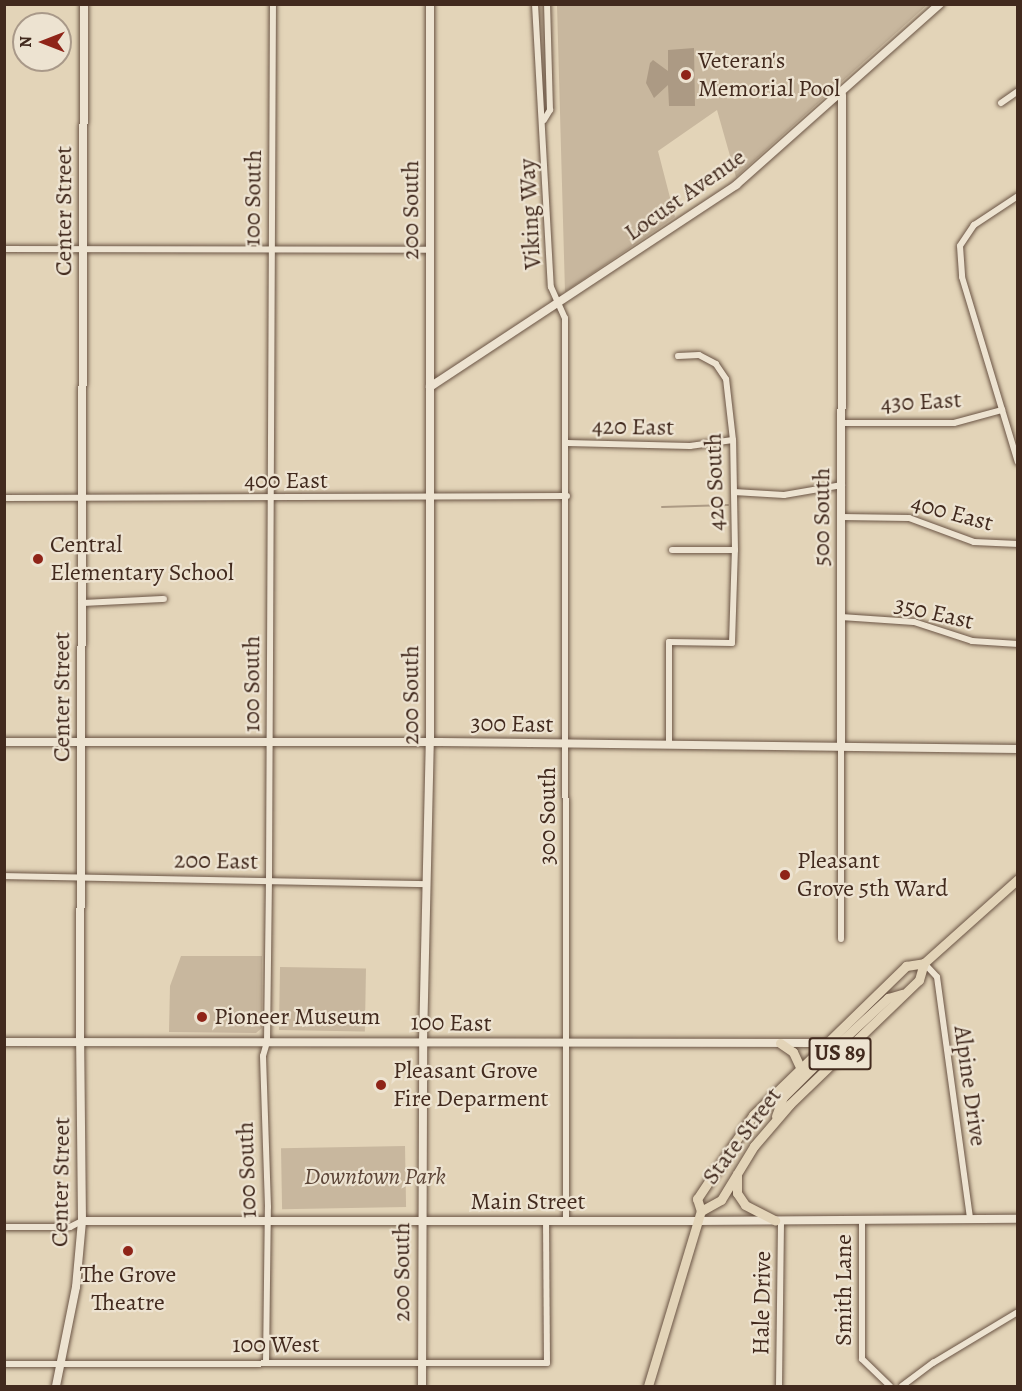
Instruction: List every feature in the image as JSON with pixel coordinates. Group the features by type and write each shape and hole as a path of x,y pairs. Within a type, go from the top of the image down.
{"main road":[{"name":"State Street","path":"924,963 906,966 847,1022 828,1047 800,1067 753,1115 725,1152 697,1200 701,1211 720,1200 738,1170 774,1121 919,980 924,963 1017,879"},
{"path":"774,1121 783,1097 828,1047 888,998 904,994"},
{"name":"100 East","path":"4,1042 780,1044 828,1047"},
{"name":"Center Street","path":"56,1386 63,1363 82,1221 80,1042"},
{"path":"780,1044 793,1052 800,1067"},
{"path":"738,1170 740,1200 778,1220"},
{"path":"648,1386 701,1211"},
{"name":"Main Street","path":"698,1221 1017,1219"}],"street":[{"name":"Center Street","path":"80,1042 84,4"},
{"name":"100 South","path":"266,1363 268,1220 263,1124 263,1056 267,1042 269,880 270,250 273,4"},
{"name":"200 South","path":"422,1386 423,1042 430,742 430,4"},
{"name":"Viking Way","path":"535,4 539,111 544,120 551,287 558,305"},
{"name":"Viking Way","path":"544,120 550,110 547,4"},
{"name":"Locust Avenue","path":"430,387 558,305 736,185 842,95 940,4"},
{"path":"1000,103 1017,91"},
{"name":"500 South","path":"841,939 842,95"},
{"path":"1017,196 974,225 960,246 962,277 1017,462"},
{"path":"4,249 430,249"},
{"name":"300 South","path":"558,305 565,318 567,443 564,1043 566,1221"},
{"name":"420 South","path":"669,744 669,642 732,643 735,550 733,440 726,380 716,364 699,355 678,356"},
{"name":"430 East","path":"842,423 954,423 1002,410"},
{"name":"420 East","path":"567,443 690,446 733,440"},
{"path":"734,492 784,495 842,485"},
{"name":"400 East","path":"4,498 271,500 567,496"},
{"name":"400 East","path":"842,517 909,518 974,542 1017,544"},
{"path":"672,550 735,550"},
{"path":"81,603 164,599"},
{"name":"350 East","path":"841,617 914,622 972,641 1017,644"},
{"name":"300 East","path":"4,742 430,742 1017,748"},
{"name":"200 East","path":"4,876 427,884"},
{"name":"Alpine Drive","path":"924,963 937,977 970,1219"},
{"name":"Smith Lane","path":"862,1219 862,1359 890,1386"},
{"name":"Hale Drive","path":"778,1220 779,1386"},
{"name":"Main Street","path":"4,1227 70,1227 82,1221 698,1221"},
{"name":"100 West","path":"4,1364 547,1363 546,1222"},
{"path":"902,1386 933,1363 1017,1312"}],"green space":[{"path":"557,5 927,5 736,177 717,110 658,151 675,217 565,292"},
{"path":"181,956 262,956 262,1028 256,1033 169,1032 170,986"},
{"path":"280,967 366,969 365,1031 279,1030"},
{"name":"Downtown Park","path":"405,1146 406,1207 282,1209 281,1148"}],"shaded area":[{"path":"694,48 695,106 669,106 668,85 654,98 646,83 650,63 653,60 668,71 668,50"}],"waterway":[{"path":"662,507 728,505"}],"place":[{"name":"Veteran's Memorial Pool","path":"686,75"},
{"name":"Central Elementary School","path":"38,559"},
{"name":"Pleasant Grove 5th Ward","path":"785,875"},
{"name":"Pioneer Museum","path":"202,1017"},
{"name":"Pleasant Grove Fire Deparment","path":"381,1085"},
{"name":"The Grove Theatre","path":"128,1251"}]}
